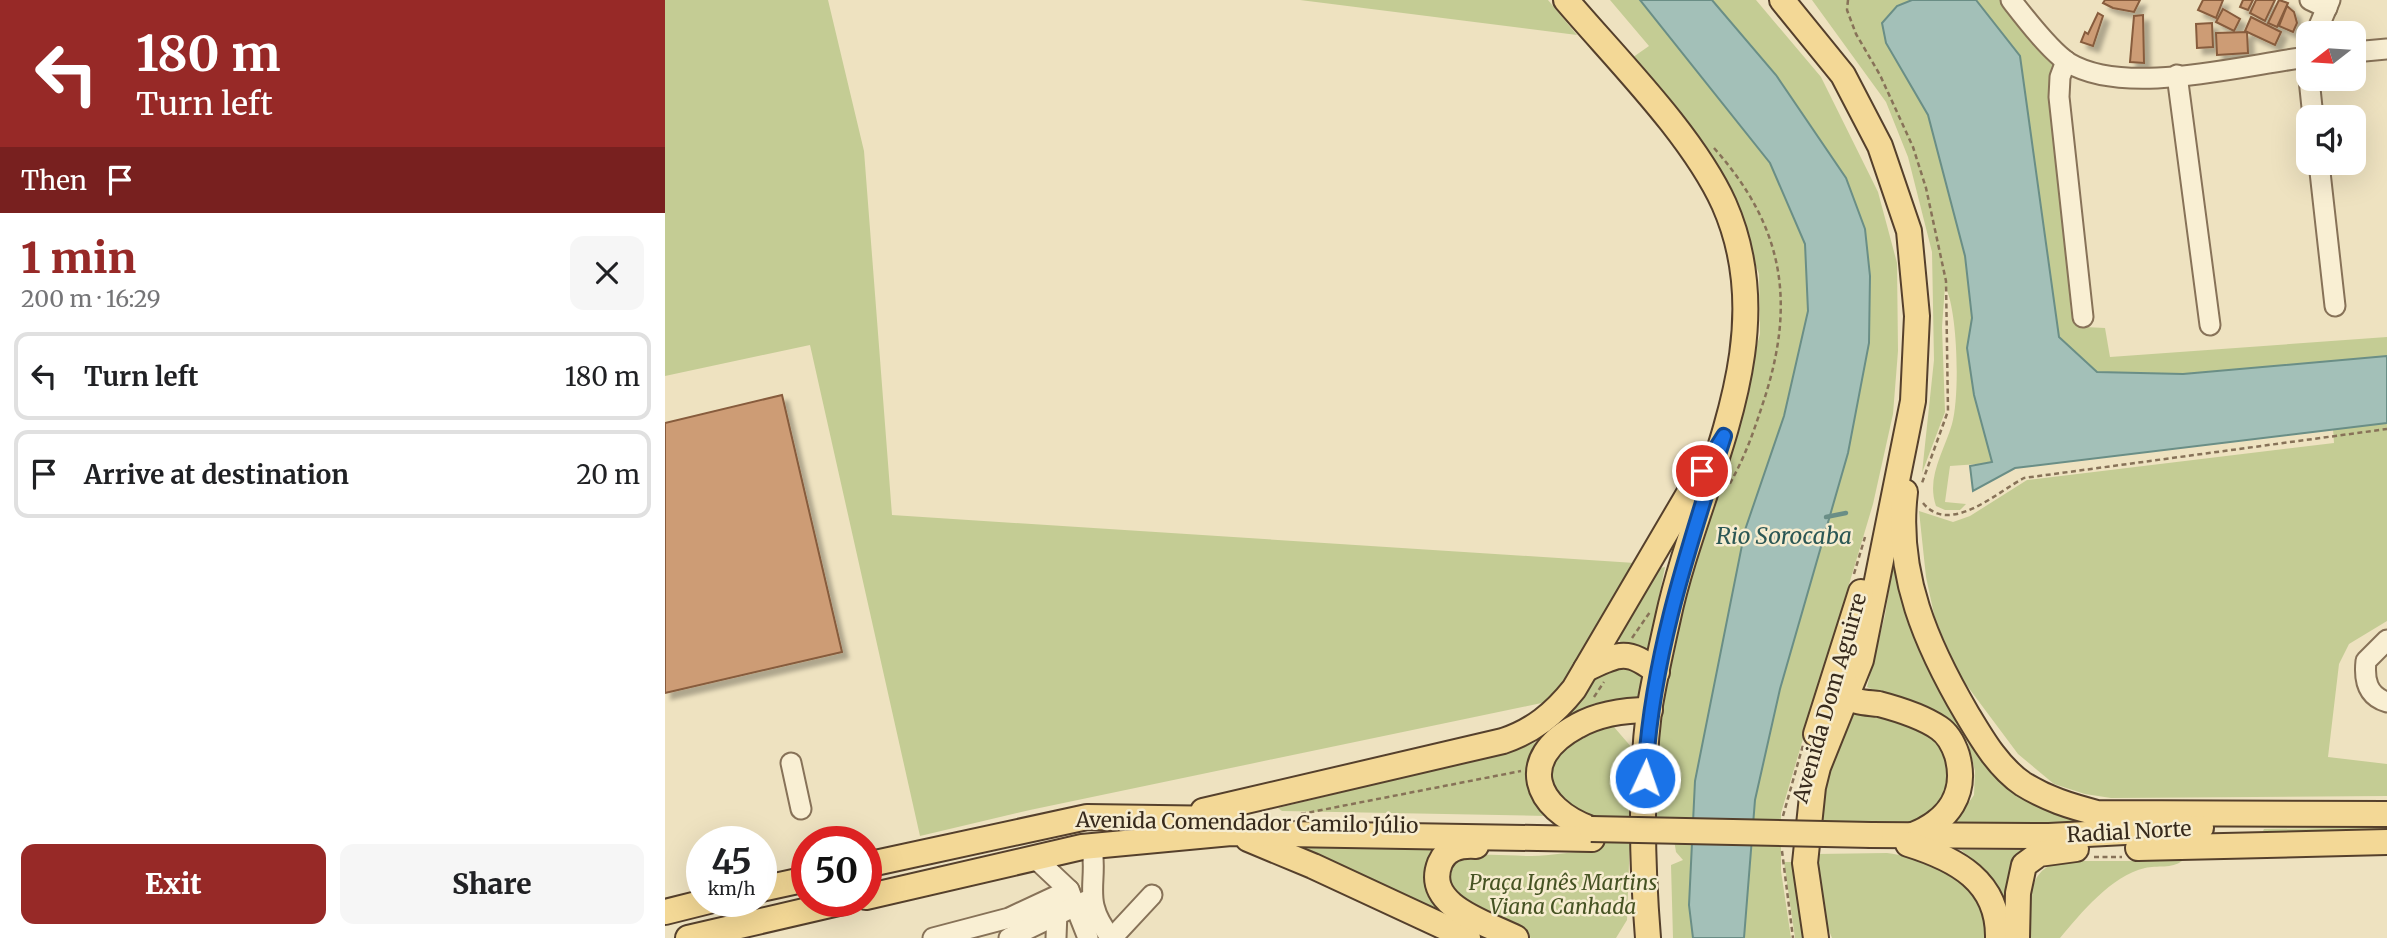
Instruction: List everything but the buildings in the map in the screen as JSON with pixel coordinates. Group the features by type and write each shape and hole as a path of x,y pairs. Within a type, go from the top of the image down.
{"main road":[{"path":"1566,0 1702,162 1724,206 1740,251 1747,289 1736,396 1669,614 1650,710 1646,747 1644,887 1648,938"},
{"name":"Avenida Dom Aguirre","path":"1781,0 1843,75 1880,146 1909,231 1917,316 1913,401 1889,504 1861,660 1818,767 1808,823 1806,876 1816,938"},
{"path":"1913,401 1904,498 1907,570 1919,618 1935,658 1983,741 2000,764 2022,783 2059,804 2097,813 2387,814"},
{"path":"1172,818 1522,735 1558,709 1586,669 1724,436"},
{"name":"Avenida Dom Aguirre","path":"1806,938 1795,870 1797,811 1804,775 1889,504"},
{"path":"1852,619 1844,672 1848,694 1857,701 1879,704 1941,729 1954,747 1961,767 1961,785 1946,816 1909,840"},
{"path":"1586,669 1621,654 1637,657 1657,672"},
{"path":"1838,717 1852,707 1879,704"},
{"path":"1591,834 1552,808 1542,792 1539,765 1552,745 1577,725 1608,715 1650,710"},
{"path":"1608,715 1646,747"},
{"name":"Radial Norte","path":"1909,840 2151,832 2387,814"},
{"name":"Avenida Comendador Camilo Júlio","path":"882,862 1087,817 1591,834"},
{"name":"Avenida Comendador Camilo Júlio","path":"882,893 1092,846 1230,833 1563,839 1591,834"},
{"name":"Avenida Comendador Camilo Júlio","path":"1230,833 1313,866 1457,935"},
{"name":"Radial Norte","path":"1591,834 1909,840 2076,849 2387,842"},
{"path":"1516,938 1446,901 1439,890 1437,878 1441,858 1459,846 1517,847 1563,839"},
{"path":"1909,840 1946,856 1979,879 1993,905 1998,938"},
{"path":"2017,938 2018,893 2024,864 2039,854 2076,849"},
{"path":"665,912 686,907"},
{"path":"688,938 791,914"}],"street":[{"path":"2011,0 2066,61 2093,74 2114,79 2296,65"},
{"path":"2319,21 2323,3"},
{"path":"2366,51 2387,49"},
{"path":"2066,61 2060,77 2059,97 2083,317"},
{"path":"2177,75 2210,325"},
{"path":"2320,175 2335,306"},
{"path":"2387,640 2366,661 2366,683 2374,696 2387,702"},
{"path":"790,763 801,809"},
{"path":"1056,938 1092,846"},
{"path":"1035,858 1069,901 1088,938"},
{"path":"1069,901 1100,925 1111,938 1151,895"},
{"path":"933,938 1011,930 1069,901"}],"path":[{"path":"1848,0 1848,7"},
{"path":"1707,139 1734,170 1752,201 1776,255 1783,296 1776,363 1745,458 1725,492"},
{"path":"1994,494 2024,478 2387,429"},
{"path":"1853,577 1869,526"},
{"path":"1577,725 1656,602"},
{"path":"1783,828 1783,815 1804,740"},
{"path":"1297,815 1539,765"},
{"path":"1783,842 1782,869 1793,938"}],"green space":[{"path":"665,0 828,0 864,151 892,515 1635,563 1564,687 1551,701 1030,810 920,836 810,345 665,376"},
{"path":"1300,0 1548,0 1577,35"},
{"path":"1610,0 1756,0 1821,77 1878,192 1897,263 1898,351 1893,414 1873,504 1781,813 1781,871 1791,938 1673,938 1671,865 1683,860 1676,852 1672,827 1654,826 1657,749 1668,671 1708,511 1733,434 1760,334 1759,274 1736,210 1629,60 1649,46"},
{"path":"1812,0 1912,0 1897,6 1886,43 1928,115 1965,256 1972,318 1967,348 1974,395 1992,463 1950,466 1945,502 1966,504 1960,510 1945,510 1936,506 1933,495 1937,465 1955,411 1955,333 1949,298 1945,286 1942,327 1945,412 1922,473 1934,360 1932,252 1908,157 1886,102"},
{"path":"1976,0 2006,0 2052,56 2071,313 2085,327 2105,328 2110,357 2387,337 2387,356 2183,374 2097,372 2059,337 2020,56"},
{"path":"2387,423 2387,621 2349,644 2339,664 2328,757 2387,764 2387,796 2111,798 2085,794 2054,784 2018,754 1959,675 1935,619 1926,577 1919,511 1953,522 1970,516 2027,480 2334,443 2333,429"},
{"path":"1901,514 1904,576 2014,784 2182,821 1951,828 1974,795 1975,771 1968,743 1955,727 1867,687 1885,615"},
{"path":"1665,567 1648,651 1621,643 1618,638 1660,568"},
{"path":"1614,662 1645,673 1641,700 1626,705 1595,703 1570,717 1567,715 1596,676"},
{"path":"1877,709 1942,741 1952,795 1925,824 1815,831 1828,774 1847,720 1853,715"},
{"name":"Praça Ignês Martins Viana Canhada","path":"1596,727 1614,727 1633,749 1627,920 1616,938 1531,938 1465,905 1451,893 1445,871 1453,859 1484,855 1532,856 1594,852 1595,825 1575,821 1547,778 1560,748"},
{"name":"Praça Ignês Martins Viana Canhada","path":"1543,739 1547,816 1282,811 1278,808 1519,749"},
{"path":"2387,827 2387,833 2263,831 2264,829"},
{"name":"Praça Ignês Martins Viana Canhada","path":"1308,845 1444,848 1430,885 1435,905 1453,919 1495,938 1480,938 1305,853 1304,848"},
{"path":"1961,850 2029,850 2007,915 2002,894 1986,872"},
{"path":"1887,853 1921,859 1944,867 1974,885 1983,903 1987,938 1832,938 1821,911 1817,854"},
{"path":"2063,861 2182,861 2169,866 2145,868 2120,879 2098,897 2060,938 2029,938 2035,880 2050,865"},
{"path":"1784,862 1793,862 1803,938 1795,938"}],"water":[{"name":"Rio Sorocaba","path":"1640,0 1712,0 1776,75 1846,178 1865,229 1870,276 1869,343 1848,453 1780,689 1755,800 1744,938 1693,938 1689,905 1695,781 1745,530 1784,416 1808,311 1805,244 1770,163"},
{"path":"1912,0 1976,0 2020,56 2059,337 2097,372 2183,374 2387,356 2387,423 2015,468 1973,491 1970,466 1992,462 1974,395 1967,348 1972,318 1965,256 1928,115 1886,43 1882,23 1897,6"}],"waterway":[{"path":"1826,517 1846,513"}],"route":[{"path":"1645,778 1650,710 1669,614 1724,436 1702,471"}]}
